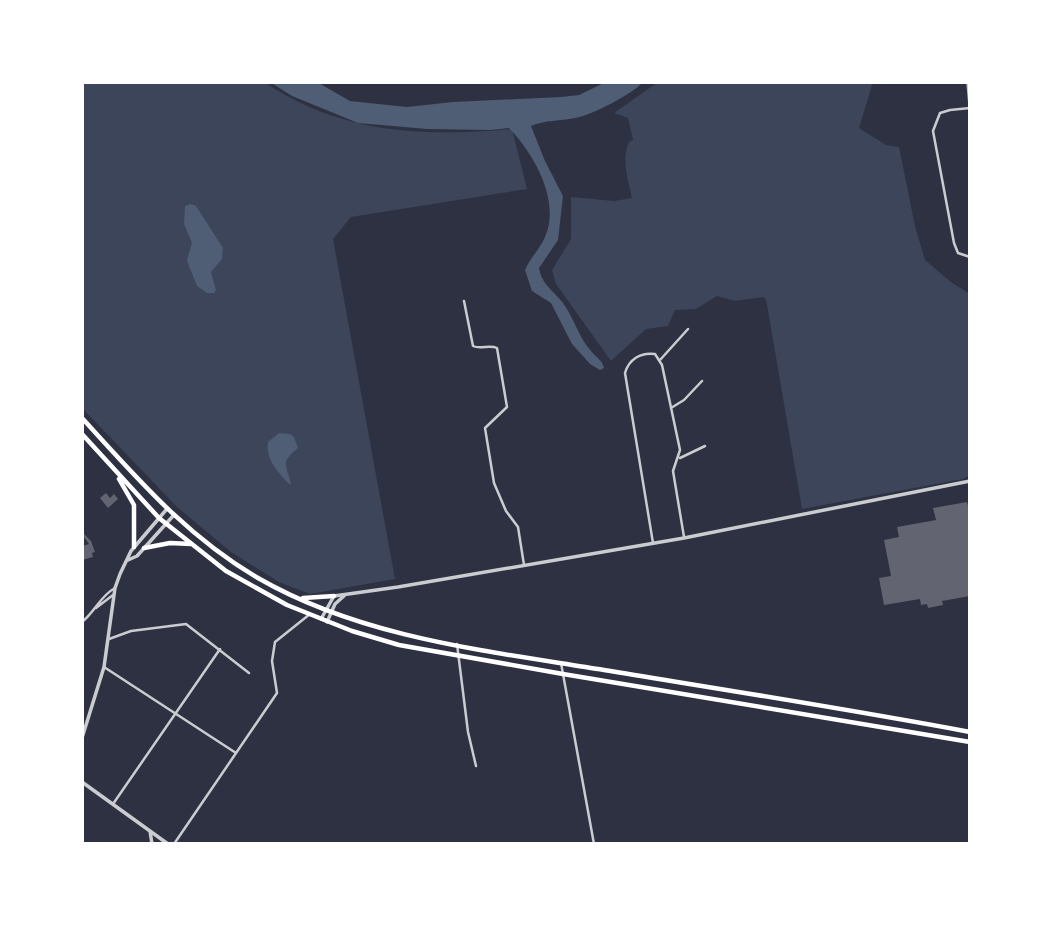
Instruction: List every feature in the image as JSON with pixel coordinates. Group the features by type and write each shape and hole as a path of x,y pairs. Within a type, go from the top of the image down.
{"main road":[{"path":"82,418 166,510 199,539 260,579 328,611 392,632 970,732"},
{"path":"82,434 159,518 226,571 327,622 386,642 970,741"},
{"path":"109,464 133,502 134,547"},
{"path":"144,548 170,543 191,544"},
{"path":"299,598 334,596"},
{"path":"695,695 698,685"},
{"path":"922,733 924,723"}],"street":[{"path":"968,82 970,106 940,113 933,131 954,243 958,253 970,257"},
{"path":"464,301 473,346 479,349 497,348 507,407 485,428 494,483 506,511 518,527 524,565"},
{"path":"660,360 688,329"},
{"path":"653,543 625,373 631,361 643,354 655,354 660,360 671,408 680,450 673,471 684,538"},
{"path":"671,408 684,400 702,381"},
{"path":"679,459 705,446"},
{"path":"327,622 334,596 684,538 970,481"},
{"path":"82,738 104,667 115,588 134,547 166,510"},
{"path":"128,560 137,556 173,516"},
{"path":"96,608 97,603 115,588"},
{"path":"82,622 114,594"},
{"path":"321,619 346,594"},
{"path":"174,844 277,693 272,661 275,642 310,614"},
{"path":"108,639 146,629 186,624 249,673"},
{"path":"457,644 468,732 476,766"},
{"path":"113,804 220,649"},
{"path":"561,663 594,844"},
{"path":"104,667 237,754"},
{"path":"82,782 168,844"},
{"path":"150,831 152,844"}],"shaded area":[{"path":"82,82 264,82 323,112 383,128 446,132 512,129 527,189 351,217 333,239 395,579 310,594 279,582 231,552 177,507 82,408"},
{"path":"270,82 317,82 350,101 407,107 561,97 579,95 606,82 643,82 621,98 591,113 531,126 563,196 558,240 539,268 540,274 563,303 583,340 604,368 600,370 590,364 572,344 551,303 532,291 525,270 545,237 550,208 536,164 509,128 427,129 358,123 292,96"},
{"path":"658,82 873,82 859,128 886,145 899,147 915,226 925,260 970,294 970,475 963,479 802,509 766,299 763,297 735,301 717,296 696,309 675,310 668,326 646,329 611,361 556,284 552,270 571,239 571,197 614,201 632,198 625,163 629,142 633,140 628,118 614,113"},
{"path":"185,206 196,206 223,248 222,259 211,272 216,290 214,293 207,293 197,286 187,260 192,243 184,224"},
{"path":"279,433 294,437 298,448 286,464 291,484 277,470 268,454 268,442"}],"building":[{"path":"106,493 110,498 114,494 118,499 108,508 100,498"},
{"path":"967,502 970,515 970,596 942,601 943,605 928,608 927,604 921,605 920,599 884,605 879,578 891,576 884,540 899,537 897,527 936,520 933,508"},
{"path":"82,532 91,541 95,552 92,553 93,557 82,560 82,546 89,544 82,538"}]}
